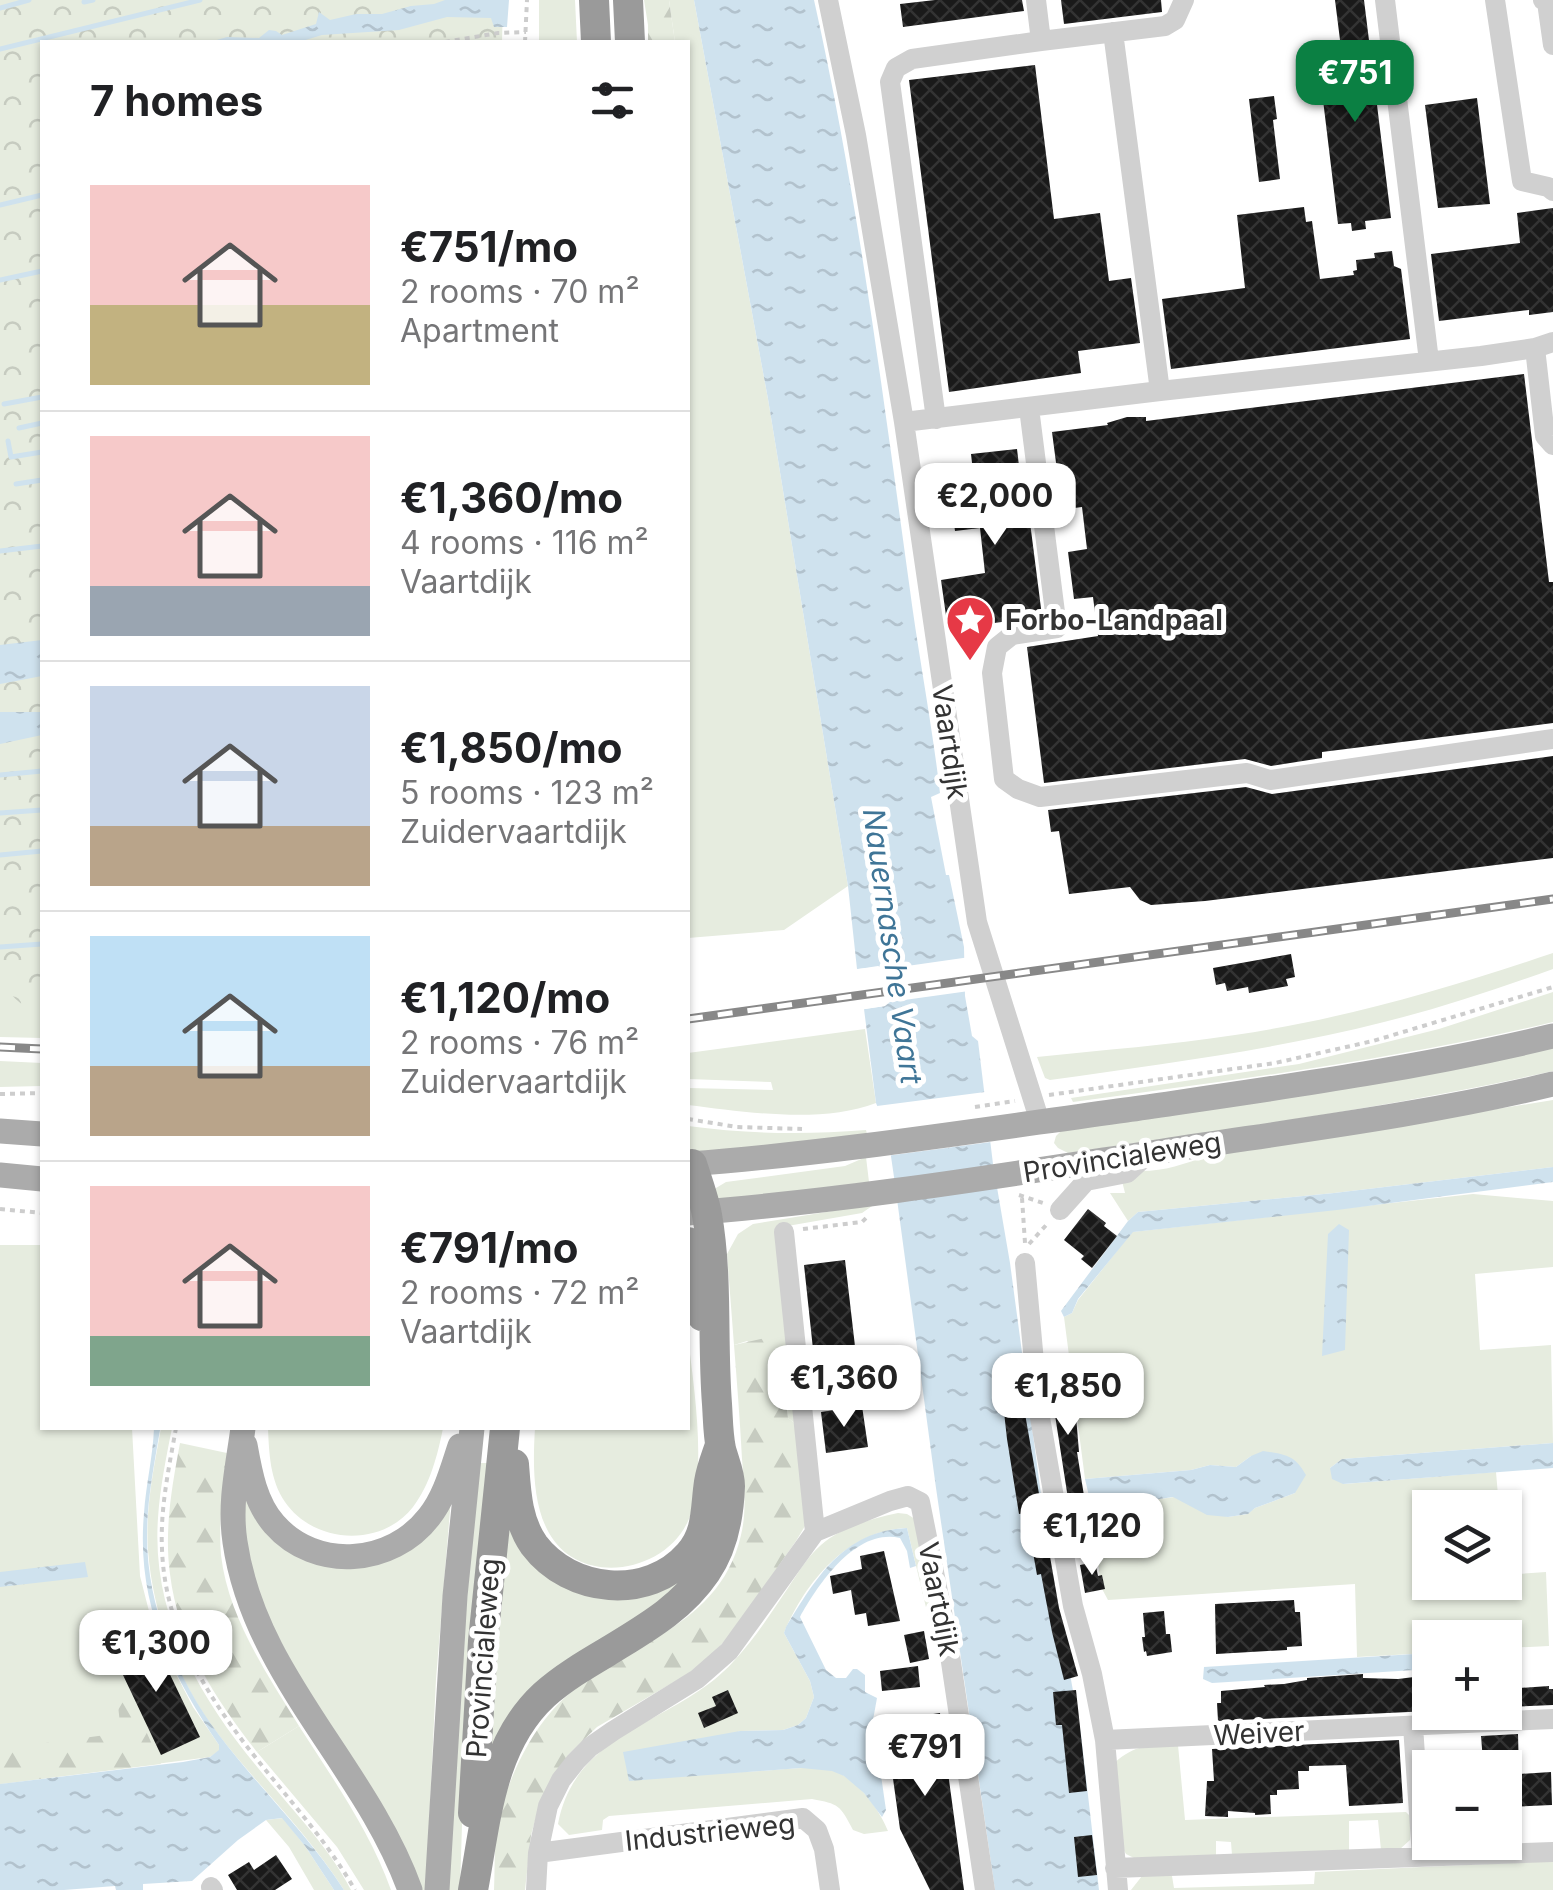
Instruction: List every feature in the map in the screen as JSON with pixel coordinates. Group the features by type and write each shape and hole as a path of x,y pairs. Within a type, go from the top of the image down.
{"highway":[{"path":"594,0 596,40"},
{"path":"628,0 630,40"},
{"path":"472,1890 498,1766 526,1716 542,1696 567,1676 670,1612 684,1599 708,1570 726,1529 730,1480 720,1445 713,1352 714,1283 692,1188"},
{"path":"690,1256 695,1292 713,1352"},
{"path":"508,1430 517,1502 534,1544 570,1576 592,1584 618,1586 645,1582 673,1568 699,1540 709,1480 720,1445"},
{"name":"Provincialeweg","path":"472,1890 477,1722 491,1554 508,1430"}],"main road":[{"name":"Provincialeweg","path":"692,1188 988,1117 1368,1074 1553,1036"},
{"name":"Provincialeweg","path":"692,1188 888,1191 1002,1184 1149,1153 1411,1114 1553,1084"},
{"path":"0,1130 40,1134"},
{"path":"0,1175 40,1179"},
{"path":"243,1430 258,1501 274,1524 308,1548 356,1557 396,1546 430,1516 444,1493 468,1430"},
{"path":"243,1430 235,1469 234,1540 252,1610 273,1654 390,1840 410,1890"},
{"name":"Provincialeweg","path":"437,1890 447,1700 469,1430"}],"street":[{"name":"Vaartdijk","path":"828,0 856,135 904,422 976,922 1036,1110"},
{"path":"1036,0 1041,41"},
{"path":"936,419 890,82 896,68 912,60 1165,26 1175,20 1184,0"},
{"path":"1385,0 1429,361"},
{"path":"1495,0 1522,180 1553,190"},
{"path":"1543,0 1547,2 1553,45"},
{"path":"1112,32 1160,391"},
{"path":"904,422 1544,345 1545,436 1553,445"},
{"path":"1029,408 1057,628 1012,634 996,647 992,672 1004,779 1018,790 1040,797 1247,774 1270,780 1553,739"},
{"path":"1060,1210 1086,1182 1127,1173 1149,1153"},
{"path":"536,1890 538,1852 548,1806 576,1760 613,1731 697,1678 729,1651 815,1532 784,1232"},
{"path":"1025,1255 1038,1406 1073,1606 1105,1740 1116,1879 1412,1858"},
{"name":"Vaartdijk","path":"815,1532 890,1501 908,1496 920,1502 948,1642 984,1890"},
{"name":"Weiver","path":"1522,1721 1553,1720"},
{"name":"Weiver","path":"1105,1740 1412,1726"},
{"name":"Industrieweg","path":"538,1852 803,1818 817,1830 821,1840 830,1890"},
{"path":"1522,1853 1553,1852"}],"path":[{"path":"525,40 527,0"},
{"path":"457,40 526,32"},
{"path":"988,1117 1374,1041 1553,986"},
{"path":"0,1094 40,1093"},
{"path":"690,1120 737,1128 818,1128"},
{"path":"1002,1184 1060,1210 1025,1255"},
{"path":"1022,1196 1025,1255"},
{"path":"0,1209 40,1213"},
{"path":"784,1232 862,1222 872,1213"},
{"path":"176,1430 162,1546 170,1599 182,1641 196,1672 232,1728 340,1864 355,1890"}],"green space":[{"path":"0,0 503,0 502,40 40,40 40,1013 8,991 0,990"},
{"path":"539,0 575,0 577,40 539,40"},
{"path":"644,0 669,0 675,40 648,40"},
{"path":"669,0 694,0 768,399 848,886 784,930 690,938 690,40 675,40"},
{"path":"1553,953 1553,969 1427,1011 1301,1041 1050,1080 1045,1078 1037,1057 1210,1039 1316,1020 1435,990"},
{"path":"0,987 7,987 40,1012 40,1038 0,1037"},
{"path":"1553,992 1553,1022 1494,1035 1254,1077 1073,1102 1071,1098 1299,1064 1439,1029"},
{"path":"865,1029 876,1103 808,1115 690,1105 690,1088 773,1090 771,1082 690,1079 690,1053"},
{"path":"1553,1046 1553,1071 1433,1096 1068,1153 1054,1143 1062,1130"},
{"path":"0,1061 40,1063 40,1086 0,1087"},
{"path":"1553,1100 1553,1167 1138,1212 1128,1221 1110,1193 1125,1193 1119,1169 1165,1169 1209,1155"},
{"path":"690,1126 777,1133 866,1130 867,1134 690,1152"},
{"path":"866,1157 869,1182 715,1201 711,1191 726,1182 845,1166"},
{"path":"1473,1194 1553,1201 1553,1267 1475,1274 1480,1350 1551,1345 1553,1443 1342,1459 1330,1468 1344,1484 1496,1472 1498,1490 1412,1490 1412,1600 1522,1600 1522,1574 1546,1572 1549,1646 1522,1647 1522,1620 1412,1620 1412,1654 1357,1657 1355,1584 1108,1600 1101,1587 1092,1509 1174,1497 1228,1517 1247,1514 1295,1493 1251,1456 1236,1467 1210,1465 1085,1479 1064,1317 1072,1313 1132,1232"},
{"path":"875,1204 862,1213 776,1228 797,1425 788,1418 782,1366 747,1341 734,1345 727,1254 738,1234 753,1224"},
{"path":"0,1245 40,1245 40,1430 132,1430 140,1576 152,1623 219,1751 210,1757 0,1784"},
{"path":"765,1338 782,1366 788,1418 797,1425 805,1526 731,1634 708,1659 597,1727 569,1754 540,1803 531,1835 525,1890 494,1890 496,1837 504,1799 516,1767 541,1724 575,1689 686,1618 710,1596 729,1569 741,1535 744,1507 734,1345"},
{"path":"690,1353 698,1471 691,1513 681,1533 666,1549 647,1560 603,1567 582,1562 564,1551 549,1533 539,1509 535,1430 690,1430"},
{"path":"161,1430 172,1430 159,1507 158,1555 172,1624 185,1656 220,1717 321,1844 351,1890 344,1890 315,1849 218,1734 180,1670 162,1624 151,1575 147,1535"},
{"path":"268,1430 443,1430 429,1479 413,1507 400,1520 366,1535 330,1533 298,1516 280,1494 270,1457"},
{"path":"180,1443 227,1453 220,1529 225,1578 240,1623 299,1726 257,1752 201,1669 174,1599 168,1525"},
{"path":"479,1463 488,1463 465,1727 460,1890 447,1890 456,1721"},
{"path":"244,1477 249,1495 343,1565 451,1499 436,1679 426,1890 417,1890 263,1610 244,1537"},
{"path":"507,1503 543,1571 694,1572 492,1761 491,1685"},
{"path":"898,1513 915,1519 937,1618 929,1620 907,1528 866,1538 831,1562 817,1578 784,1633 810,1681 814,1697 806,1718 783,1730 740,1731 630,1780 796,1768 831,1770 850,1779 866,1795 888,1831 864,1834 853,1830 838,1807 812,1799 609,1816 603,1820 602,1830 569,1835 558,1824 568,1792 585,1767 631,1730 710,1683 733,1662 821,1545 848,1528"},
{"path":"113,1659 161,1764 0,1784 0,1749 121,1733"},
{"path":"299,1726 362,1826 391,1890 364,1890 337,1847 257,1752"},
{"path":"1178,1745 1185,1820 1406,1812 1411,1817 1410,1840 1400,1849 1381,1850 1378,1820 1349,1821 1349,1851 1232,1855 1231,1842 1216,1841 1216,1855 1134,1858 1126,1854 1119,1842 1111,1766 1142,1747"},
{"path":"283,1818 334,1890 314,1890 289,1847 266,1820"},
{"path":"1553,1861 1553,1890 1131,1890 1142,1876 1172,1876 1174,1888 1314,1884 1315,1872"}],"water":[{"path":"445,0 509,0 507,27 494,27 491,18 447,17 399,30 322,35 306,40 217,40 259,38 269,30 282,35 316,24 319,12 330,20"},
{"name":"Nauernasche Vaart","path":"694,0 814,0 868,290 937,767 940,793 931,797 964,947 965,996 972,1036 978,1041 1051,1569 1081,1735 1099,1890 995,1890 887,1129 876,1103 864,1009 885,1006 878,967 857,969 848,886 768,399"},
{"path":"40,640 40,676 0,684 0,645"},
{"path":"0,712 40,712 40,735 0,744"},
{"path":"1553,1167 1553,1182 1133,1232 1078,1299 1072,1313 1064,1317 1061,1311 1138,1212"},
{"path":"1339,1224 1349,1230 1345,1350 1322,1356 1328,1234"},
{"path":"154,1430 161,1430 147,1536 152,1589 167,1641 190,1690 219,1735 344,1890 334,1890 282,1818 266,1820 192,1881 143,1884 143,1890 116,1890 115,1886 0,1890 0,1784 183,1762 210,1757 219,1750 185,1691 151,1607 143,1546"},
{"path":"1553,1443 1553,1468 1343,1484 1332,1479 1330,1468 1342,1459"},
{"path":"1263,1451 1289,1457 1306,1475 1295,1493 1248,1514 1207,1515 1173,1497 1092,1509 1085,1479 1210,1465 1236,1467"},
{"path":"907,1528 916,1566 910,1568 900,1538 868,1542 853,1550 828,1575 800,1617 826,1670 836,1678 846,1678 857,1669 865,1675 865,1692 877,1698 873,1720 886,1810 882,1817 864,1793 832,1771 801,1768 629,1781 623,1752 740,1731 783,1730 806,1718 814,1697 810,1681 784,1633 786,1627 821,1575 848,1548 885,1531"},
{"path":"85,1562 88,1577 0,1587 0,1572"},
{"path":"1412,1654 1412,1670 1212,1683 1203,1679 1204,1667"}],"pier":[{"path":"970,957 969,991 859,1010 863,1004 879,1002 874,972 856,974 852,970"},
{"path":"985,1092 991,1142 886,1156 877,1106"}],"building":[{"path":"1022,0 1024,11 903,27 900,4"},
{"path":"1061,0 1161,0 1162,12 1064,24"},
{"path":"1335,0 1364,0 1391,218 1365,221 1366,229 1352,231 1351,223 1338,224 1320,75 1344,72"},
{"path":"1035,65 1054,219 1100,213 1109,281 1131,278 1140,343 1078,351 1081,373 949,392 909,80"},
{"path":"1274,96 1280,179 1259,182 1249,99"},
{"path":"1477,98 1490,204 1438,208 1425,105"},
{"path":"1304,207 1306,222 1312,221 1320,279 1354,275 1356,260 1392,251 1394,266 1401,269 1410,339 1171,369 1162,299 1245,288 1237,215"},
{"path":"1553,208 1553,312 1529,315 1529,310 1439,321 1431,254 1520,243 1517,213"},
{"path":"1524,374 1549,582 1553,582 1553,723 1322,752 1322,758 1271,766 1245,759 1044,783 1027,647 1098,636 1093,597 1074,599 1068,552 1087,549 1082,507 1059,510 1052,432 1108,425 1127,417 1146,417 1146,421"},
{"path":"1017,449 1042,616 948,630 941,580 985,573 980,528 955,531 951,501 976,498 971,454"},
{"path":"1553,756 1553,858 1205,901 1151,905 1140,900 1130,887 1069,894 1059,831 1051,832 1048,810 1246,787 1272,794"},
{"path":"1291,954 1295,977 1286,979 1288,986 1249,993 1248,987 1227,991 1225,983 1216,985 1213,968"},
{"path":"1088,1209 1117,1236 1092,1268 1064,1240"},
{"path":"845,1260 858,1372 816,1377 804,1265"},
{"path":"1073,1381 1077,1452 1085,1502 1069,1505 1050,1383"},
{"path":"1022,1382 1059,1608 1078,1676 1064,1680 1041,1574 1037,1575 1026,1513 1019,1514 1007,1439 1001,1385"},
{"path":"862,1406 868,1447 826,1453 821,1412"},
{"path":"884,1551 900,1621 868,1626 866,1613 855,1615 851,1590 833,1594 830,1576 862,1569 860,1556"},
{"path":"1095,1562 1105,1589 1085,1593 1080,1565"},
{"path":"1294,1600 1295,1612 1300,1612 1302,1646 1216,1654 1215,1604"},
{"path":"1164,1611 1172,1652 1147,1656 1142,1637 1143,1613"},
{"path":"924,1631 929,1659 910,1663 904,1635"},
{"path":"151,1635 200,1737 161,1755 113,1654"},
{"path":"918,1666 920,1687 882,1691 880,1671"},
{"path":"1363,1674 1363,1678 1412,1677 1412,1712 1218,1721 1221,1691"},
{"path":"1549,1686 1553,1689 1553,1705 1522,1706 1522,1688"},
{"path":"728,1690 738,1713 704,1728 698,1713 716,1706 712,1697"},
{"path":"1076,1690 1087,1791 1069,1793 1062,1725 1056,1725 1053,1692"},
{"path":"940,1713 964,1890 930,1890 900,1829 885,1721"},
{"path":"1518,1734 1518,1750 1482,1750 1481,1736"},
{"path":"1399,1740 1403,1803 1349,1806 1346,1765 1309,1766 1309,1771 1298,1771 1299,1789 1277,1790 1277,1795 1270,1795 1271,1814 1228,1811 1228,1817 1205,1816 1207,1781 1214,1781 1212,1749"},
{"path":"1551,1772 1552,1805 1522,1806 1522,1774"},
{"path":"1092,1835 1097,1875 1078,1877 1074,1837"},
{"path":"276,1855 292,1879 275,1890 237,1890 228,1875 249,1862 254,1870"}],"waterway":[{"path":"0,8 29,0"},
{"path":"84,2 93,0"},
{"path":"0,49 200,0"},
{"path":"0,205 40,195"},
{"path":"0,280 40,271"},
{"path":"4,404 40,397"},
{"path":"19,428 40,423"},
{"path":"8,441 11,457 40,452"},
{"path":"16,484 40,480"},
{"path":"0,551 40,546"},
{"path":"0,775 40,771"},
{"path":"0,813 40,810"},
{"path":"0,855 40,851"},
{"path":"0,947 40,944"}],"railway":[{"path":"690,1019 1553,899"},
{"path":"0,1047 40,1049"}],"place":[{"name":"Forbo-Landpaal","path":"970,662"}]}
